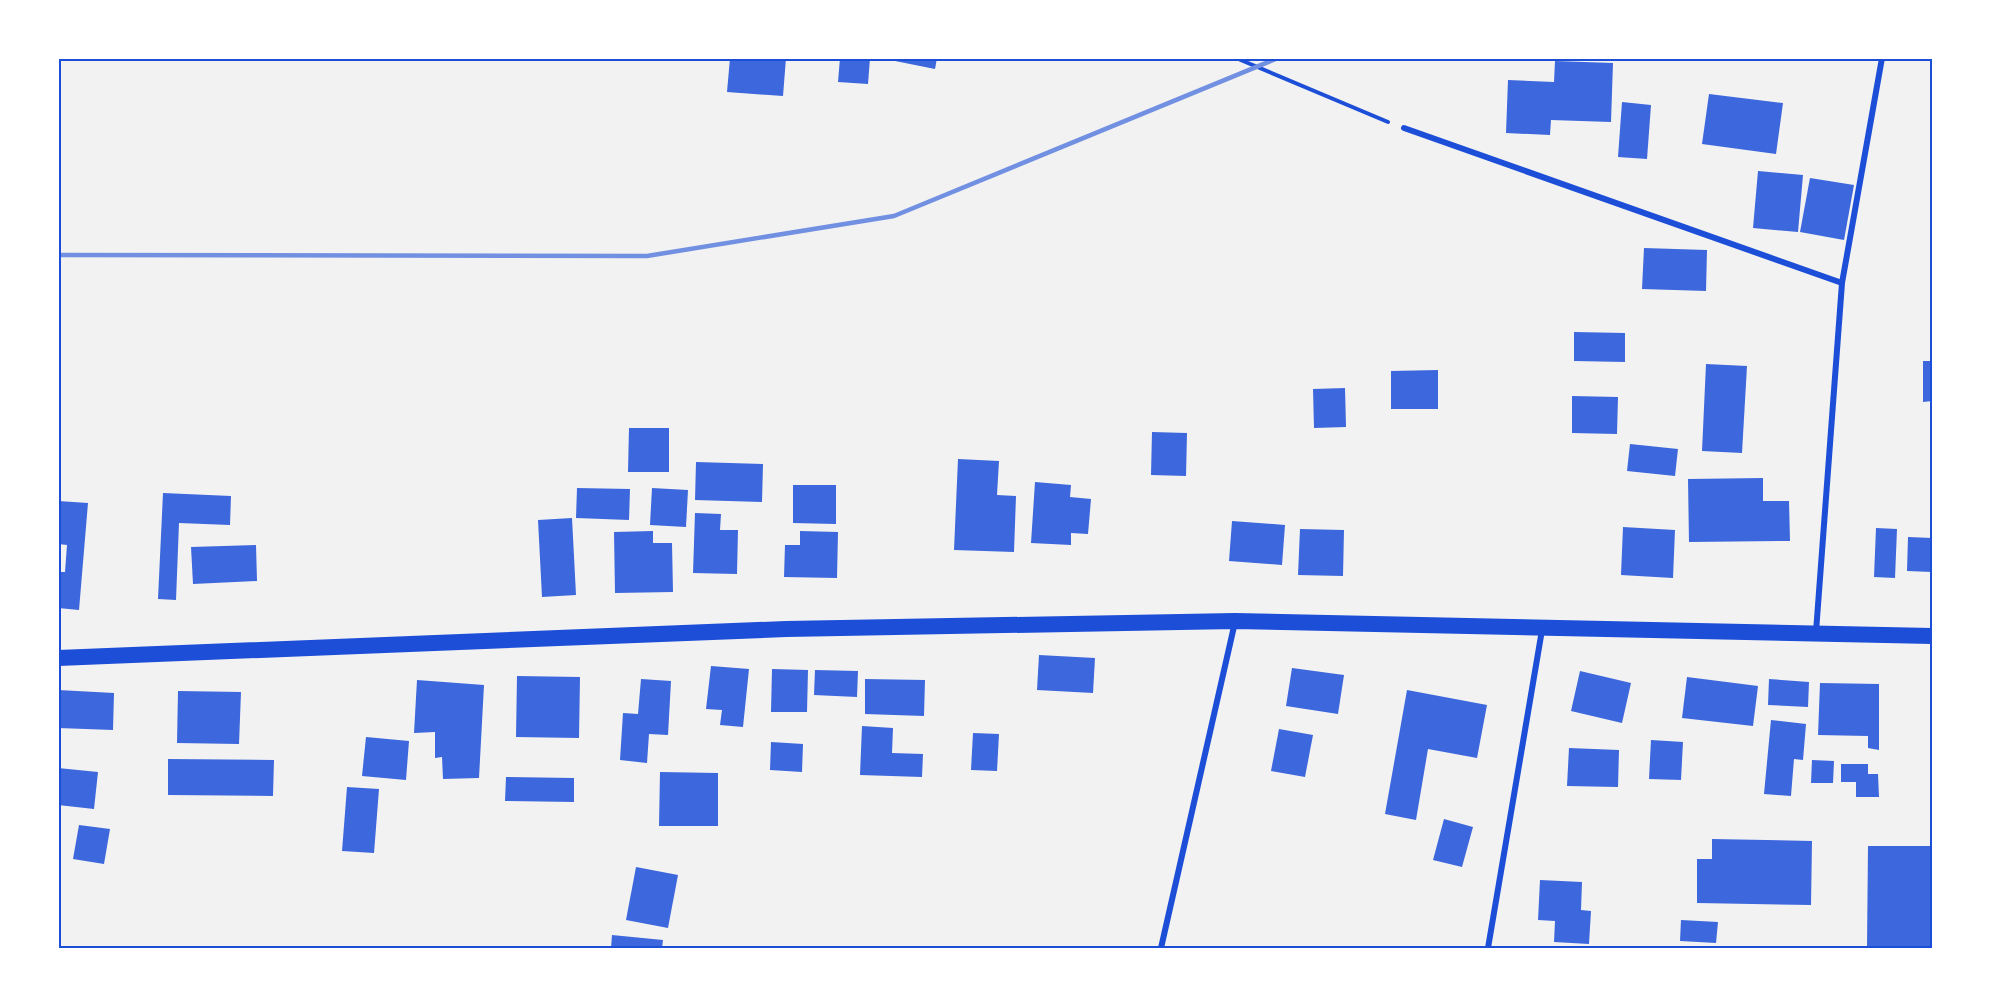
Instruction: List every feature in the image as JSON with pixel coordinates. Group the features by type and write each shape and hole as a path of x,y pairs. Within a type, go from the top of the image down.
{"highway":[{"path":"58,658 786,629 1235,621 1932,636"}],"street":[{"path":"1816,633 1842,283 1882,58"},
{"path":"1404,128 1842,283"},
{"path":"1161,948 1235,621"},
{"path":"1488,948 1542,627"}],"path":[{"path":"1236,58 1358,111 1404,128"}],"building":[{"path":"730,58 786,58 783,96 727,92"},
{"path":"840,58 870,58 868,84 838,82"},
{"path":"880,58 937,58 935,69"},
{"path":"1555,61 1613,63 1611,122 1551,120 1550,135 1506,133 1508,80 1554,82"},
{"path":"1709,94 1783,103 1776,154 1702,144"},
{"path":"1622,102 1651,105 1647,159 1618,157"},
{"path":"1758,171 1803,175 1798,232 1753,228"},
{"path":"1810,178 1854,185 1844,240 1800,232"},
{"path":"1644,248 1707,250 1706,291 1642,289"},
{"path":"1574,332 1625,333 1625,362 1574,361"},
{"path":"1923,361 1932,361 1932,401 1923,402"},
{"path":"1706,364 1747,366 1742,453 1702,451"},
{"path":"1438,370 1438,409 1391,409 1391,371"},
{"path":"1345,388 1346,427 1314,428 1313,389"},
{"path":"1572,396 1618,397 1617,434 1572,433"},
{"path":"629,428 669,428 669,472 628,472"},
{"path":"1152,432 1187,433 1186,476 1151,475"},
{"path":"1630,444 1678,449 1675,476 1627,471"},
{"path":"958,459 999,461 997,495 1016,496 1014,552 954,550"},
{"path":"696,462 763,464 762,502 695,500"},
{"path":"1763,478 1763,501 1789,501 1790,541 1689,542 1688,479"},
{"path":"1035,482 1071,485 1070,497 1091,499 1088,534 1071,533 1071,545 1031,543"},
{"path":"793,485 836,485 836,524 793,523"},
{"path":"577,488 630,489 629,520 576,518"},
{"path":"652,488 688,490 686,527 650,525"},
{"path":"163,493 231,496 230,525 179,523 176,600 158,599"},
{"path":"58,501 88,503 79,610 58,608 58,572 65,572 67,545 58,544"},
{"path":"695,513 721,514 720,530 738,530 737,574 693,573"},
{"path":"572,518 576,595 542,597 538,520"},
{"path":"1232,521 1285,525 1282,565 1229,561"},
{"path":"1623,527 1675,530 1673,578 1621,575"},
{"path":"1876,528 1897,529 1895,578 1874,577"},
{"path":"1300,529 1344,530 1343,576 1298,575"},
{"path":"653,531 653,543 672,543 673,592 615,593 614,532"},
{"path":"800,531 838,532 837,578 784,577 785,545 800,545"},
{"path":"1908,537 1932,538 1932,572 1907,571"},
{"path":"256,545 257,581 193,584 191,547"},
{"path":"1039,655 1095,658 1093,693 1037,690"},
{"path":"711,666 749,669 743,727 720,725 722,710 706,709"},
{"path":"1292,668 1344,675 1338,714 1286,706"},
{"path":"772,669 808,670 807,712 771,712"},
{"path":"815,670 858,671 857,697 814,695"},
{"path":"1580,671 1631,683 1622,723 1571,711"},
{"path":"517,676 580,677 579,738 516,737"},
{"path":"1687,677 1758,686 1753,726 1682,718"},
{"path":"641,679 671,681 668,735 649,734 647,763 620,760 623,713 638,714"},
{"path":"865,679 925,680 924,716 865,714"},
{"path":"1769,679 1809,682 1808,707 1768,705"},
{"path":"417,680 484,685 479,778 443,779 442,757 435,758 435,732 414,733"},
{"path":"1820,683 1879,684 1879,750 1868,748 1868,736 1818,735"},
{"path":"58,690 114,693 113,730 58,728"},
{"path":"1407,690 1487,705 1477,758 1428,749 1416,820 1385,814"},
{"path":"178,691 241,692 239,744 177,743"},
{"path":"1771,720 1806,724 1803,760 1794,759 1791,796 1764,794"},
{"path":"862,726 893,728 892,753 923,754 922,777 860,775"},
{"path":"1279,729 1313,735 1305,777 1271,771"},
{"path":"973,733 999,734 997,771 971,770"},
{"path":"366,737 409,741 406,780 362,776"},
{"path":"1651,740 1683,742 1681,780 1649,779"},
{"path":"771,742 803,744 802,772 770,770"},
{"path":"1569,748 1619,750 1618,787 1567,786"},
{"path":"168,759 274,760 273,796 168,795"},
{"path":"1812,760 1834,761 1833,783 1811,783"},
{"path":"1841,764 1868,764 1868,774 1878,774 1879,797 1856,797 1856,782 1841,782"},
{"path":"58,768 98,772 94,809 58,805"},
{"path":"660,772 718,773 718,826 659,826"},
{"path":"506,777 574,778 574,802 505,801"},
{"path":"347,787 379,789 374,853 342,851"},
{"path":"1444,819 1473,827 1462,867 1433,860"},
{"path":"79,825 110,829 104,864 73,859"},
{"path":"1712,839 1812,841 1811,905 1697,903 1697,859 1712,859"},
{"path":"1868,846 1932,846 1932,948 1867,948"},
{"path":"636,867 678,875 668,928 626,920"},
{"path":"1540,880 1582,882 1581,910 1591,911 1589,944 1554,942 1555,921 1538,920"},
{"path":"1681,920 1718,922 1716,943 1680,941"},
{"path":"612,935 663,940 662,948 611,948"}],"railway":[{"path":"58,255 647,256 894,216 1278,58"}]}
